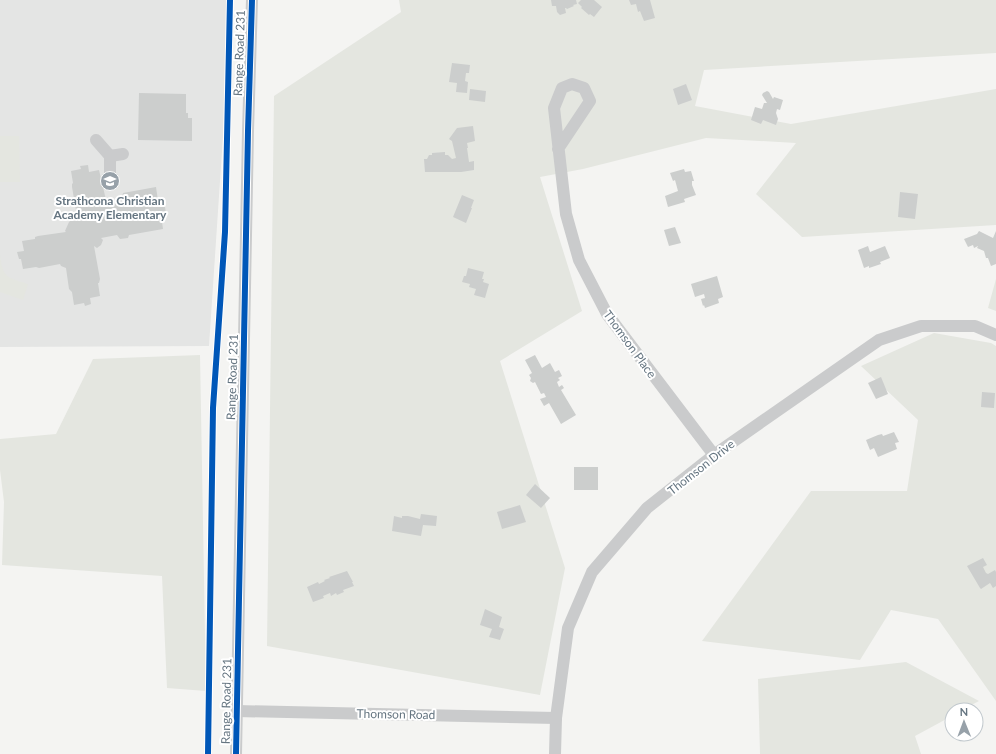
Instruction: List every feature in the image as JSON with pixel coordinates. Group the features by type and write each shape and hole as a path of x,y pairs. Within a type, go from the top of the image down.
{"street":[{"name":"Range Road 231","path":"236,754 248,131 252,0"},
{"name":"Thomson Place","path":"558,149 590,101 584,88 572,84 562,88 554,108 558,149 566,214 580,260 607,314 714,455"},
{"path":"96,140 110,156 110,178"},
{"path":"110,156 123,154"},
{"name":"Thomson Drive","path":"555,754 556,718 568,628 592,572 647,508 714,455 879,340 921,326 975,326 996,335"},
{"name":"Thomson Road","path":"237,711 556,718"}],"shaded area":[{"name":"Strathcona Christian Academy Elementary","path":"0,0 230,0 231,16 209,346 0,347"},
{"path":"399,0 996,0 996,53 704,70 695,106 791,124 996,89 996,225 802,237 756,194 796,143 706,138 583,169 540,177 582,311 500,361 565,568 540,695 267,646 274,96 401,12"},
{"path":"0,136 19,136 20,182 0,182"},
{"path":"0,255 4,272 7,276 28,284 23,300 0,292"},
{"path":"996,279 996,311 988,308"},
{"path":"934,333 991,343 996,346 996,701 938,619 891,610 860,660 702,641 811,491 907,491 918,420 861,366"},
{"path":"200,355 206,691 167,688 162,576 2,565 4,502 0,470 0,439 56,434 93,359"},
{"path":"906,662 979,701 944,702 944,720 915,736 921,754 760,754 758,679"}],"building":[{"path":"551,0 576,0 577,4 567,9 565,8 566,13 560,15 557,12 556,6 552,6"},
{"path":"581,0 594,0 602,7 594,17 590,14 589,15 581,8 582,7 578,3"},
{"path":"629,0 650,0 655,18 644,21 640,11 638,12 636,4 631,5"},
{"path":"452,63 470,65 469,73 466,73 465,81 468,82 467,93 456,92 457,83 449,82"},
{"path":"686,84 692,100 678,105 673,89"},
{"path":"470,89 486,91 485,102 469,100"},
{"path":"767,91 773,99 774,97 783,100 780,110 777,109 776,113 778,119 776,125 763,120 761,124 751,120 755,107 762,109 764,103 767,103 762,95"},
{"path":"139,93 186,94 186,113 188,113 188,118 192,118 192,141 138,140"},
{"path":"473,126 475,141 467,143 467,148 469,162 474,161 474,170 461,172 425,172 424,159 427,159 429,155 432,155 432,153 445,152 445,155 448,155 452,159 456,158 452,141 449,139 457,128"},
{"path":"88,165 89,172 99,170 106,200 111,204 119,202 118,197 122,197 123,193 156,187 158,201 164,200 166,214 161,215 163,229 129,235 128,238 120,239 117,235 101,238 103,240 101,245 97,248 94,246 100,279 98,283 100,296 90,298 91,304 85,306 84,303 74,305 72,292 69,289 66,268 60,264 23,269 21,259 19,259 17,252 24,251 22,241 35,239 35,237 38,236 66,232 65,231 69,222 76,215 77,216 71,171 81,169 80,166"},
{"path":"684,169 685,172 691,171 694,181 692,181 692,185 696,195 684,199 685,202 668,207 665,196 678,191 675,180 673,181 670,173"},
{"path":"900,192 918,194 915,219 898,217"},
{"path":"462,195 474,200 466,223 453,217"},
{"path":"675,227 681,243 669,246 664,230"},
{"path":"979,231 993,238 996,231 996,264 991,266 984,251 977,248 978,246 974,248 973,245 968,247 964,239 977,234"},
{"path":"868,246 870,252 885,246 890,258 880,262 881,264 864,268 858,250"},
{"path":"468,268 484,272 482,279 484,279 483,282 489,284 485,298 474,295 476,289 469,287 470,284 462,282 464,276 466,276"},
{"path":"717,276 723,297 718,299 719,303 705,308 701,299 705,298 704,294 695,297 691,284"},
{"path":"535,355 542,368 550,363 555,372 559,370 562,376 558,378 560,380 557,382 559,387 562,385 564,388 561,390 576,415 561,424 549,403 544,406 540,399 546,397 544,393 541,394 535,382 533,383 530,381 531,378 529,375 532,373 525,360"},
{"path":"881,377 888,394 876,399 868,383"},
{"path":"982,392 995,393 994,408 981,407"},
{"path":"894,432 899,442 895,443 897,449 878,457 874,448 870,450 866,440 878,435 882,434 883,436"},
{"path":"574,467 598,467 598,490 574,490"},
{"path":"535,484 550,498 541,508 526,495"},
{"path":"520,505 526,522 502,529 497,512"},
{"path":"421,514 437,516 436,526 423,525 421,536 392,531 394,516 402,518 402,516 408,516 420,519"},
{"path":"983,558 987,565 983,567 986,573 988,574 995,570 996,572 996,586 993,588 990,583 981,589 967,566"},
{"path":"347,571 354,586 343,590 344,592 337,595 336,593 331,596 330,593 323,596 324,598 313,602 307,587 318,582 319,584 330,578 329,577"},
{"path":"485,609 502,617 499,627 504,629 500,640 489,637 492,629 480,625"}],"cycle path":[{"path":"208,754 213,408 225,232 230,0"},
{"path":"236,754 248,131 252,0"}],"place":[{"name":"Strathcona Christian Academy Elementary","path":"110,181"}]}
